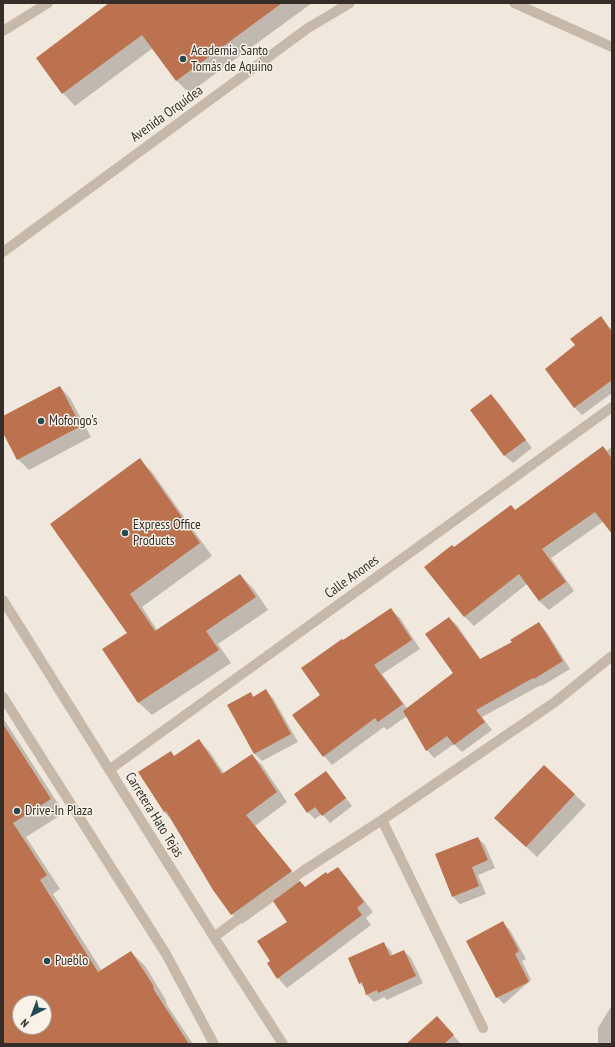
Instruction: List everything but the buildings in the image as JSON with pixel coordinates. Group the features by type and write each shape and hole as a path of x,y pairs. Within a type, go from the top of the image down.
{"street":[{"path":"3,31 48,3"},
{"name":"Avenida Orquídea","path":"3,252 308,28 350,3"},
{"path":"514,3 612,48"},
{"name":"Calle Anones","path":"109,770 612,407"},
{"name":"Carretera Hato Tejas","path":"3,600 214,937 283,1044"},
{"path":"214,937 303,871 382,820 555,702 612,656"},
{"path":"3,697 166,954 214,1044"},
{"path":"382,820 483,1028"}],"place":[{"name":"Academia Santo Tomás de Aquino","path":"183,59"},
{"name":"Mofongo's","path":"41,421"},
{"name":"Express Office Products","path":"125,533"},
{"name":"Drive-In Plaza","path":"17,811"},
{"name":"Pueblo","path":"47,961"}]}
